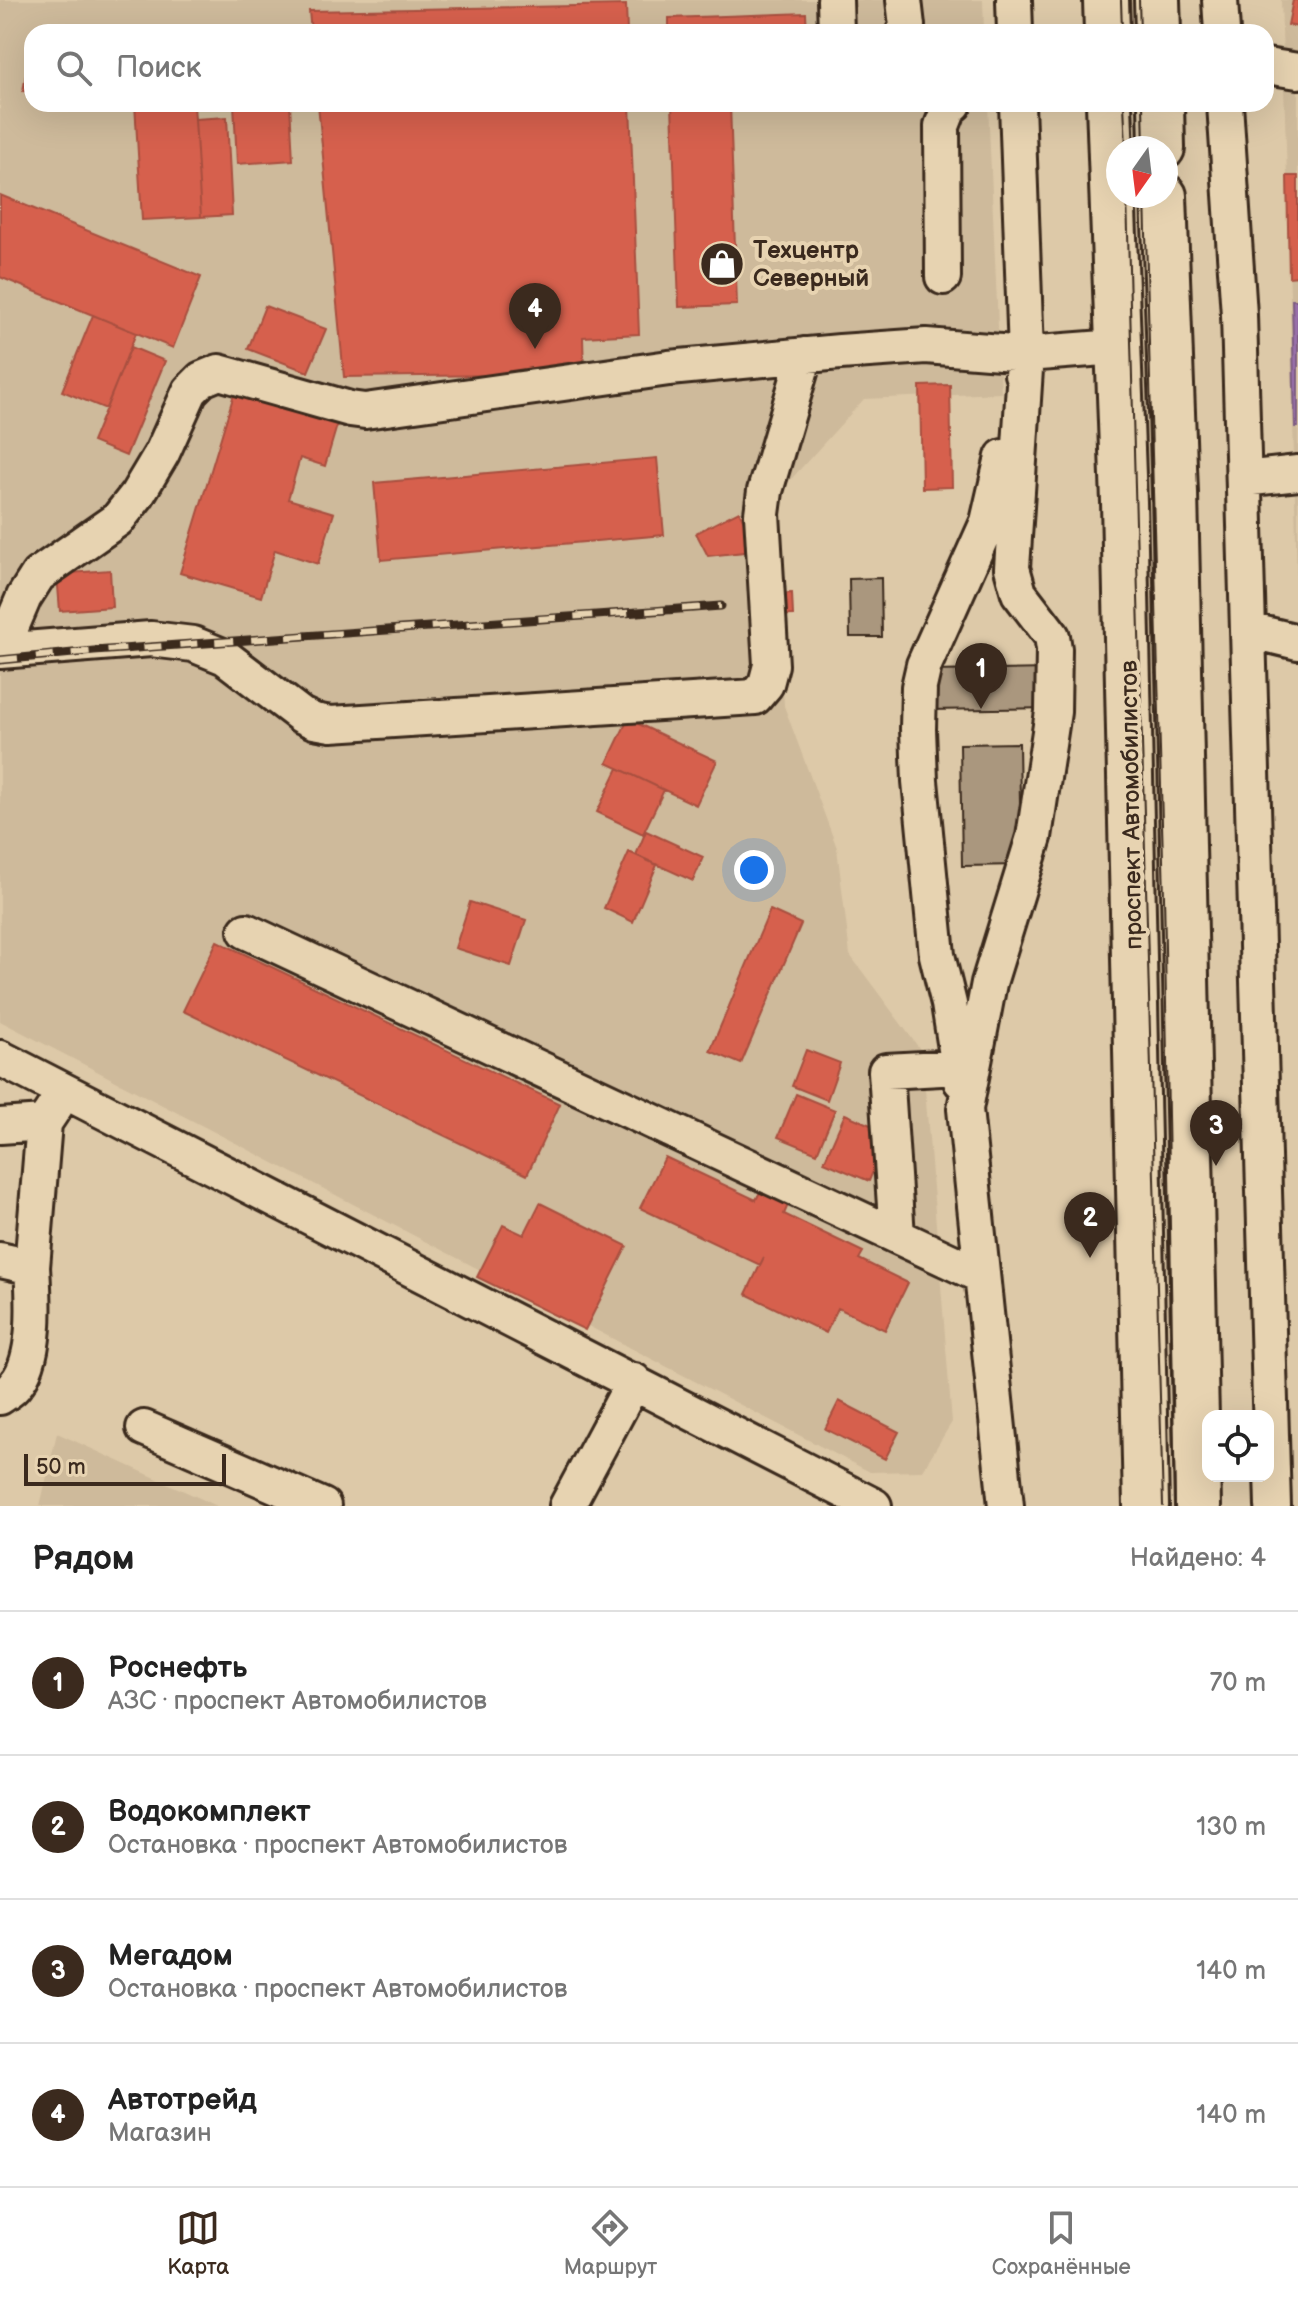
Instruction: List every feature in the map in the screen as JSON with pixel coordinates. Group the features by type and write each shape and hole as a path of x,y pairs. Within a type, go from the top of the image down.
{"main road":[{"path":"1106,0 1107,24"},
{"path":"1157,0 1158,24"},
{"name":"проспект Автомобилистов","path":"1109,112 1125,534 1146,1506"},
{"path":"1161,112 1162,136"},
{"name":"проспект Автомобилистов","path":"1164,208 1175,493 1198,1506"}],"street":[{"path":"835,0 836,24"},
{"path":"904,0 907,24"},
{"path":"1014,0 1015,24"},
{"path":"1220,0 1222,24"},
{"path":"1274,67 1298,71"},
{"path":"943,277 942,126 947,112"},
{"path":"965,1109 989,983 1034,837 1053,712 1052,636 1019,593 1012,568 1026,354 1017,112"},
{"path":"1226,112 1239,315 1273,1506"},
{"path":"805,355 765,491 762,514 771,665 766,684 755,697 331,724 301,715 225,657 193,644 151,639 0,651 24,597 38,575 118,519 137,495 162,453 190,391 202,379 219,372 365,411 669,368 805,355 926,346 1026,354 1117,347"},
{"path":"1006,1506 965,1109 949,1004 937,955 918,729 919,687 924,665 988,522 1026,354"},
{"path":"1244,479 1298,473"},
{"path":"1248,630 1298,642"},
{"path":"246,931 982,1276"},
{"path":"0,1058 874,1506"},
{"path":"897,1236 886,1071 959,1067"},
{"path":"0,1397 16,1385 27,1361 33,1333 34,1305 16,1264 44,1123 65,1092"},
{"path":"0,1126 44,1123"},
{"path":"567,1506 634,1381"},
{"path":"144,1428 323,1506"}],"shaded area":[{"path":"0,0 983,0 984,24 24,24 24,112 988,112 1001,393 864,399 773,499 784,706 837,848 850,955 922,1052 952,1422 922,1471 870,1472 0,1021"},
{"path":"1281,0 1298,0 1298,622 1287,176"},
{"path":"57,1433 217,1506 40,1506"}],"building: Торговля":[{"path":"1293,0 1298,0 1298,27 1288,25"},
{"path":"626,5 627,24 310,24 309,11"},
{"path":"806,13 807,24 669,24 669,18"},
{"path":"135,112 194,112 201,217 142,220"},
{"path":"234,112 290,112 293,160 237,164"},
{"path":"319,112 630,112 639,334 583,337 584,374 344,377"},
{"path":"672,112 730,112 737,305 679,307"},
{"path":"227,117 232,215 201,217 195,119"},
{"path":"1287,176 1298,176 1298,276 1289,277"},
{"path":"0,195 201,277 173,348 0,277"},
{"path":"265,306 326,329 308,372 248,349"},
{"path":"93,315 136,333 106,409 62,391"},
{"path":"131,347 165,361 126,456 92,442"},
{"path":"238,381 341,412 325,466 300,458 288,499 334,513 318,564 275,550 261,597 180,573"},
{"path":"950,385 952,487 922,488 920,386"},
{"path":"657,458 664,535 381,560 374,483"},
{"path":"739,511 750,534 753,551 708,556 696,533"},
{"path":"110,570 112,607 60,611 57,574"},
{"path":"792,593 793,615 771,616 770,594"},
{"path":"628,719 717,761 696,805 607,763"},
{"path":"618,768 664,790 643,834 597,812"},
{"path":"646,831 703,857 693,881 636,855"},
{"path":"629,852 657,865 633,922 604,908"},
{"path":"470,902 526,920 511,966 455,948"},
{"path":"770,910 801,924 741,1064 710,1051"},
{"path":"217,941 560,1104 527,1175 183,1011"},
{"path":"806,1050 840,1063 827,1100 792,1086"},
{"path":"796,1094 835,1110 817,1153 778,1137"},
{"path":"845,1114 889,1133 869,1181 824,1162"},
{"path":"665,1157 756,1200 766,1180 793,1193 784,1214 863,1252 859,1259 908,1283 885,1330 838,1308 826,1333 746,1294 764,1257 760,1265 640,1208"},
{"path":"540,1203 627,1246 585,1330 477,1277 503,1225 524,1235"},
{"path":"839,1401 899,1432 885,1459 825,1429"}],"building: Офисы":[{"path":"1292,300 1298,300 1298,427 1295,427"}],"building: Прочее":[{"path":"881,578 882,637 850,637 849,579"},
{"path":"1050,669 1051,708 928,710 928,671"},
{"path":"1019,743 1021,865 962,866 960,744"}],"tram line":[{"path":"1121,0 1122,24"},
{"path":"1139,0 1140,24"},
{"path":"1124,112 1125,136"},
{"path":"1143,112 1144,136"},
{"path":"1127,208 1163,1506"},
{"path":"1145,208 1163,851 1175,1506"}],"railway":[{"path":"0,660 721,606"}],"place":[{"name":"Техцентр Северный","path":"722,264"},
{"name":"Автотрейд","path":"535,349"},
{"name":"Роснефть","path":"981,709"},
{"name":"Мегадом","path":"1216,1166"},
{"name":"Водокомплект","path":"1090,1258"}]}
